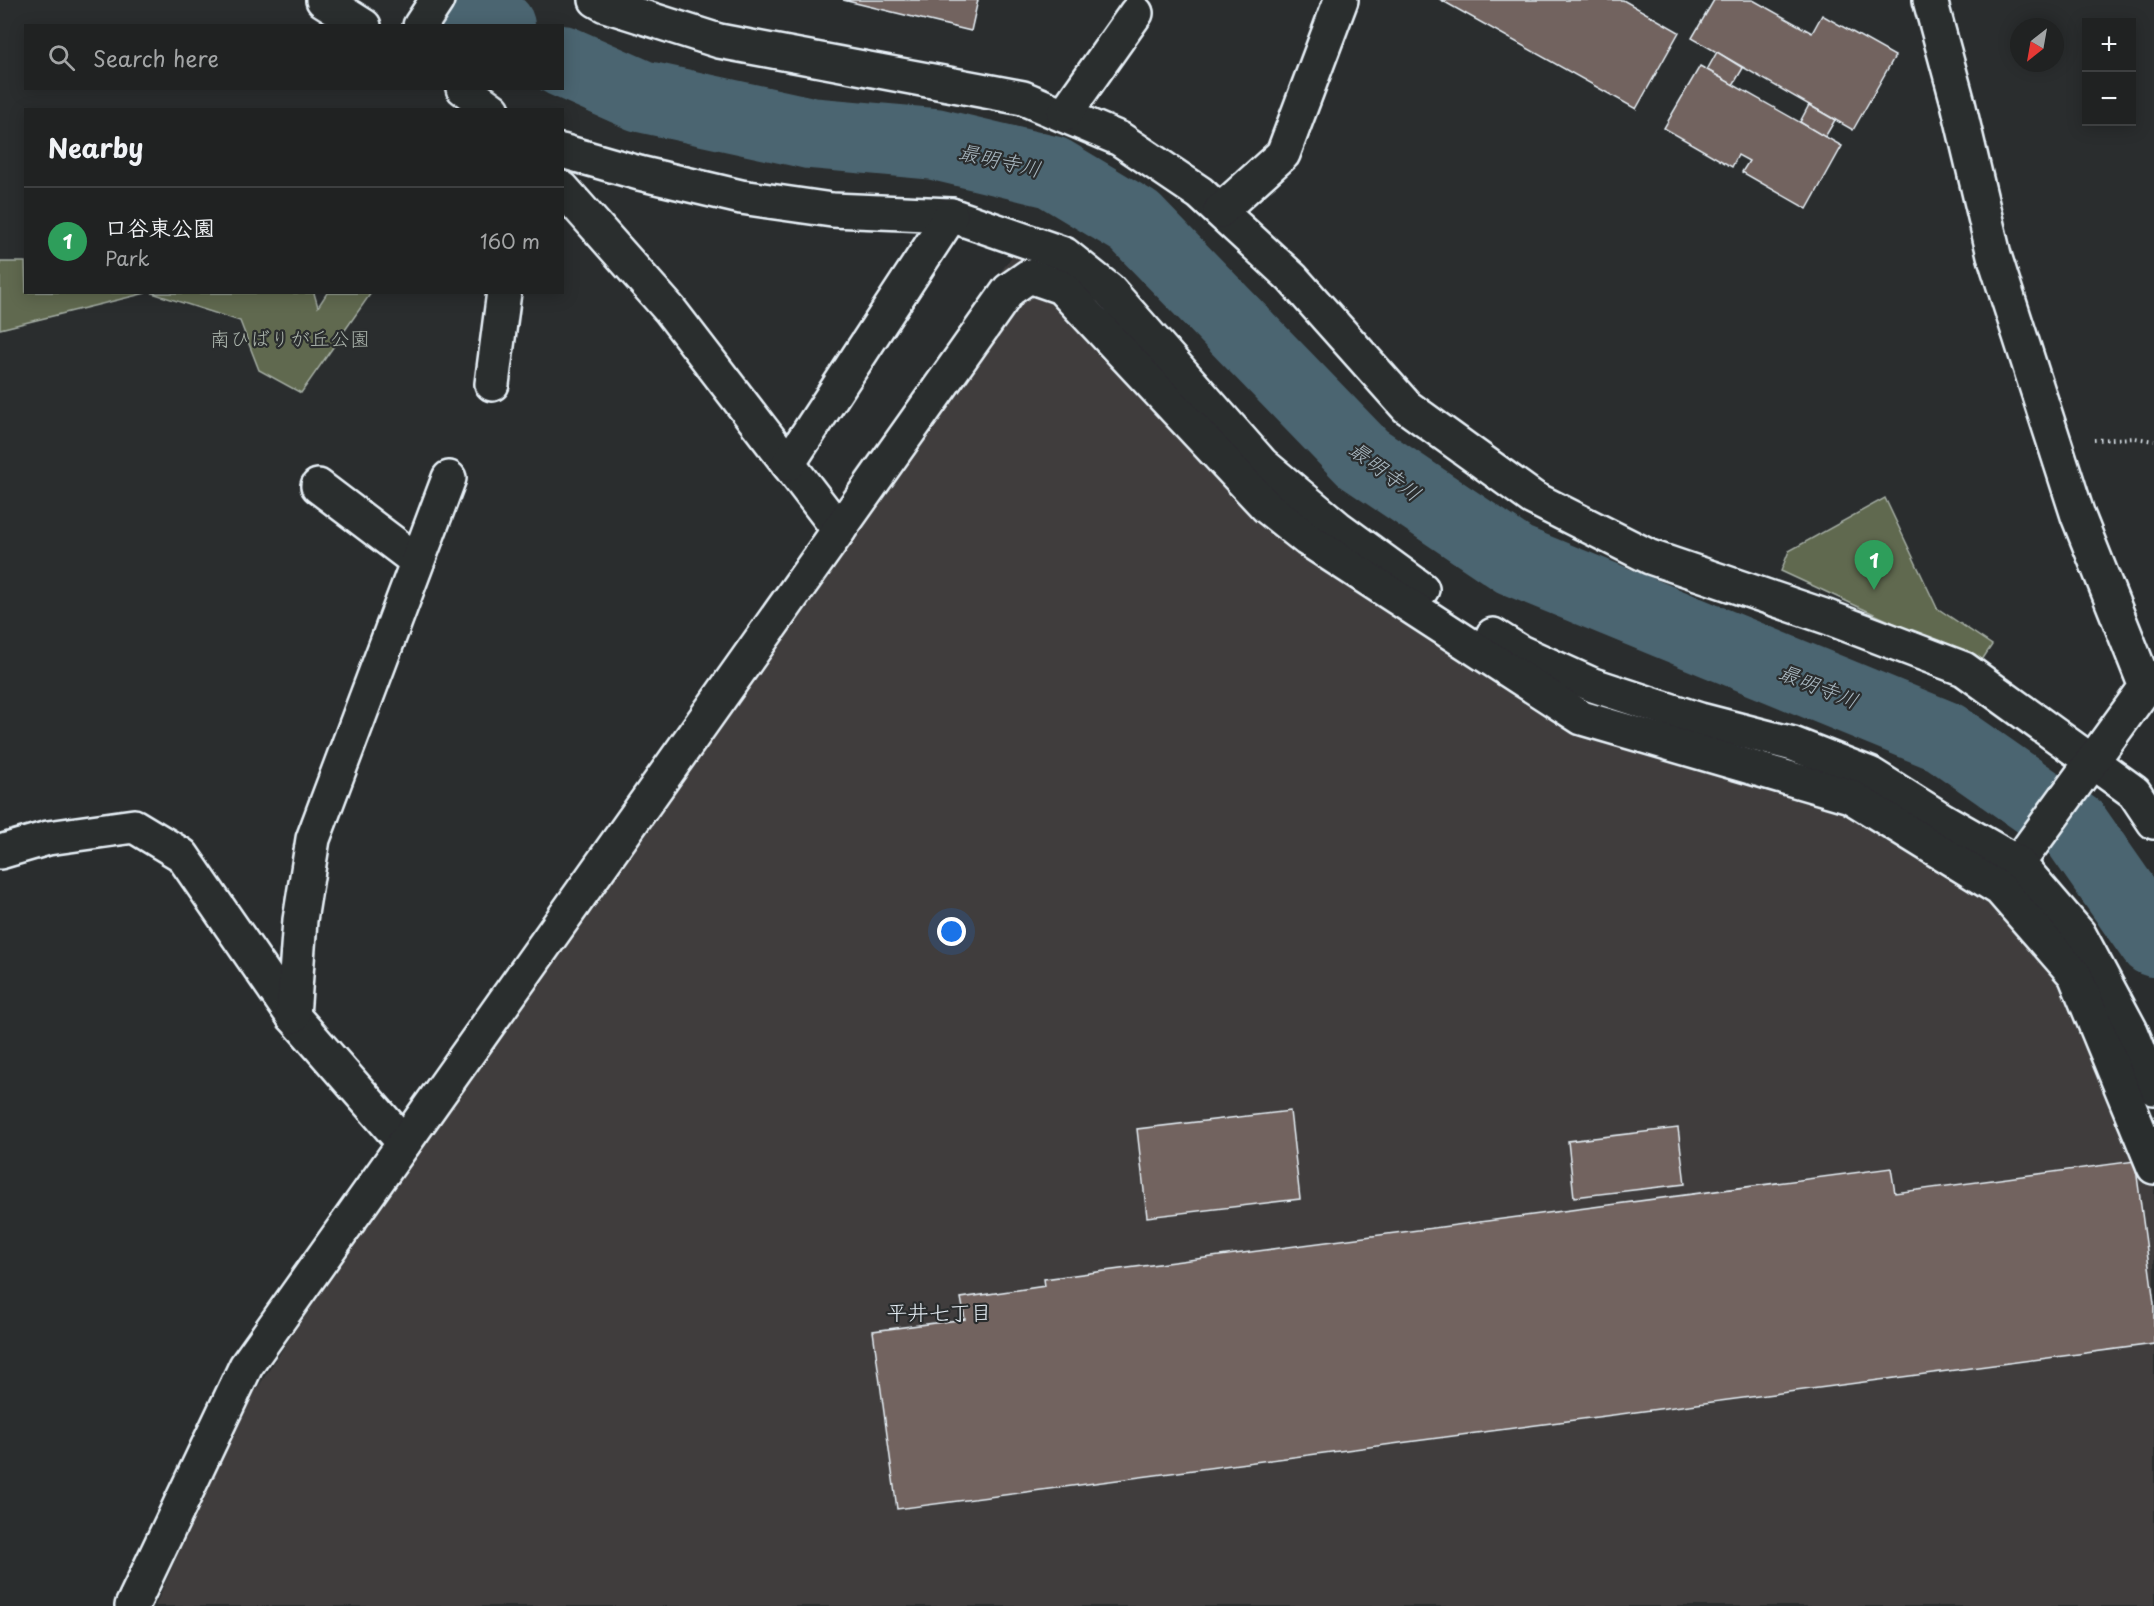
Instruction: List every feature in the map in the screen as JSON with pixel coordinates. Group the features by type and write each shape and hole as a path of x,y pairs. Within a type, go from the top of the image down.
{"street":[{"path":"323,0 361,24"},
{"path":"421,24 437,0"},
{"path":"596,0 605,5 719,41 1023,98 1120,139 1200,193 1220,211 1292,278 1407,406 1533,498 1650,557 1827,617 1964,669 2087,766 2134,792 2154,822"},
{"path":"1220,211 1283,154 1341,0"},
{"path":"1930,0 1958,103 1994,255 2078,516 2150,688 2087,766 2026,851"},
{"path":"1064,116 1137,13"},
{"path":"466,90 490,108"},
{"path":"564,152 639,173 741,197 832,210 951,216 1064,254 1109,290 1262,464 1337,527 1422,590 1520,652 1593,685 1700,720 1793,744 1870,774 1943,820 2026,851 2079,934 2132,1031 2154,1088"},
{"path":"564,190 670,310 839,530"},
{"path":"788,464 951,216"},
{"path":"132,1606 246,1366 1009,290 1029,276 1061,287 1267,507 1307,539 1582,718 1850,796 2000,889 2075,975 2154,1167"},
{"path":"486,362 503,294"},
{"path":"293,1016 300,920 313,839 448,478"},
{"path":"318,486 417,561"},
{"path":"0,852 48,838 134,826 182,855 293,1016 404,1143"}],"path":[{"path":"2054,442 2135,438 2154,441"}],"shaded area":[{"path":"1016,251 1075,274 1372,566 1585,702 1722,744 2005,880 2154,1135 2154,1606 155,1606 241,1413 297,1327 863,523 842,491"}],"green space":[{"path":"0,262 24,262 24,294 142,294 0,329"},
{"name":"南ひばりが丘公園","path":"155,294 314,294 318,307 326,294 370,294 301,393 259,370 240,321"},
{"path":"1885,498 1937,608 1992,645 1980,663 1781,571 1789,551"}],"building":[{"path":"843,0 978,0 971,31"},
{"path":"1441,0 1623,0 1679,32 1636,109"},
{"path":"1714,0 1753,0 1812,33 1822,15 1895,56 1853,130 1692,38"},
{"path":"1717,52 1743,68 1733,85 1707,70"},
{"path":"1700,66 1842,146 1807,209 1742,172 1749,161 1738,155 1732,167 1664,128"},
{"path":"1809,105 1835,120 1825,137 1800,122"},
{"path":"1290,1111 1300,1199 1147,1217 1137,1129"},
{"path":"1678,1128 1685,1184 1574,1197 1568,1141"},
{"path":"2135,1161 2154,1303 2154,1344 897,1509 873,1331 965,1319 961,1298 1045,1286 1044,1279 1891,1168 1895,1193"}],"waterway":[{"name":"最明寺川","path":"456,0 496,24"},
{"name":"最明寺川","path":"564,62 641,96 810,133 935,144 1052,172 1135,222 1363,458 1514,560 1945,737 2075,828 2154,941"}],"place":[{"name":"口谷東公園","path":"1874,590"}],"district":[{"name":"平井七丁目","path":"939,1311"}]}
